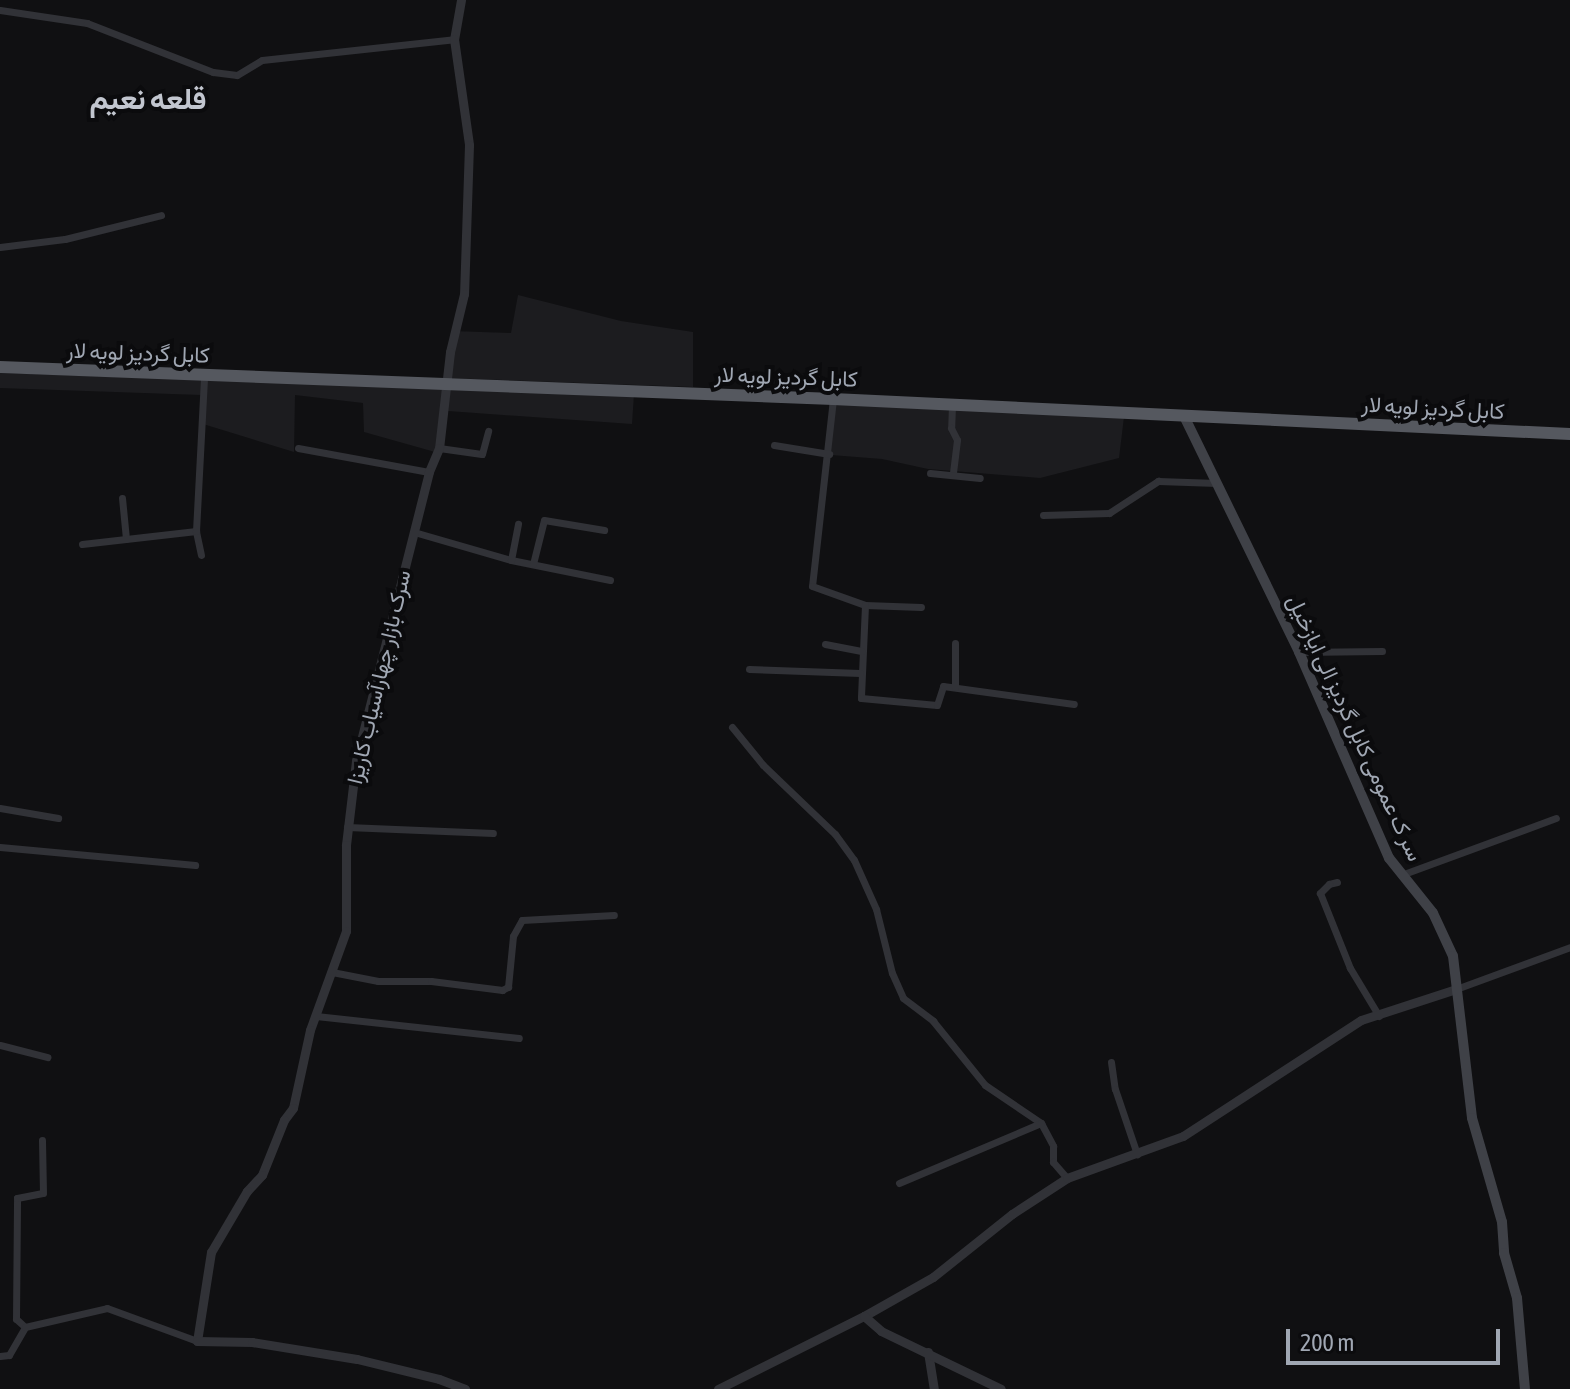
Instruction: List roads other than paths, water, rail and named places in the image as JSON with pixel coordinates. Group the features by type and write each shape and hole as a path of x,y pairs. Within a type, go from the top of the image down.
{"highway":[{"name":"کابل گردیز لویه لار","path":"0,367 833,399 1570,434"}],"main road":[{"name":"سر ک عمومی کابل گردیز الی ایازخیل","path":"1184,416 1299,652 1389,858 1433,913 1453,956 1472,1118 1502,1222 1504,1253 1517,1298 1525,1389"}],"street":[{"name":"سرک بازار چهارآسیاب کاریزا","path":"197,1341 211,1252 247,1191 262,1175 284,1120 293,1108 316,1016 346,931 347,827 356,761 429,472 439,448 450,352 464,294 469,145 454,39 461,0"},
{"path":"0,10 87,23 213,72 237,75 262,60 454,39"},
{"path":"0,247 65,239 161,215"},
{"path":"201,555 196,531 204,377"},
{"path":"833,399 812,586 865,605 921,607"},
{"path":"952,405 951,428 957,440 953,473"},
{"path":"439,448 482,454 488,431"},
{"path":"774,445 829,454"},
{"path":"298,448 429,472"},
{"path":"930,473 980,478"},
{"path":"1043,515 1109,513 1158,481 1217,483"},
{"path":"122,498 126,539"},
{"path":"533,564 544,520 604,530"},
{"path":"511,560 518,524"},
{"path":"82,544 196,531"},
{"path":"414,532 511,560 610,580"},
{"path":"865,605 861,698 937,705 941,687 955,687 1074,704"},
{"path":"955,643 955,687"},
{"path":"825,644 861,651"},
{"path":"1299,652 1382,651"},
{"path":"749,669 860,673"},
{"path":"732,727 771,773 835,834 854,860 876,909 892,973 903,998 933,1021 985,1085 1041,1123 1053,1146 1053,1162 1067,1178"},
{"path":"0,808 58,818"},
{"path":"1401,875 1556,818"},
{"path":"347,827 493,833"},
{"path":"0,847 195,865"},
{"path":"1337,882 1329,884 1320,893 1350,968 1379,1016"},
{"path":"332,972 378,981 431,981 502,990 508,987 513,936 522,920 614,915"},
{"path":"718,1389 864,1316 933,1277 1012,1214 1067,1178 1183,1136 1350,1026 1570,947"},
{"path":"316,1016 519,1038"},
{"path":"0,1045 47,1057"},
{"path":"1111,1062 1115,1089 1137,1154"},
{"path":"899,1183 1041,1123"},
{"path":"25,1327 16,1319 17,1198 43,1193 42,1140"},
{"path":"0,1356 9,1355 25,1327 107,1308 197,1341 252,1342 357,1359 439,1379 465,1389"},
{"path":"864,1316 881,1331 1001,1389"},
{"path":"928,1352 934,1389"}],"district":[{"name":"قلعه نعيم","path":"148,98"}]}
